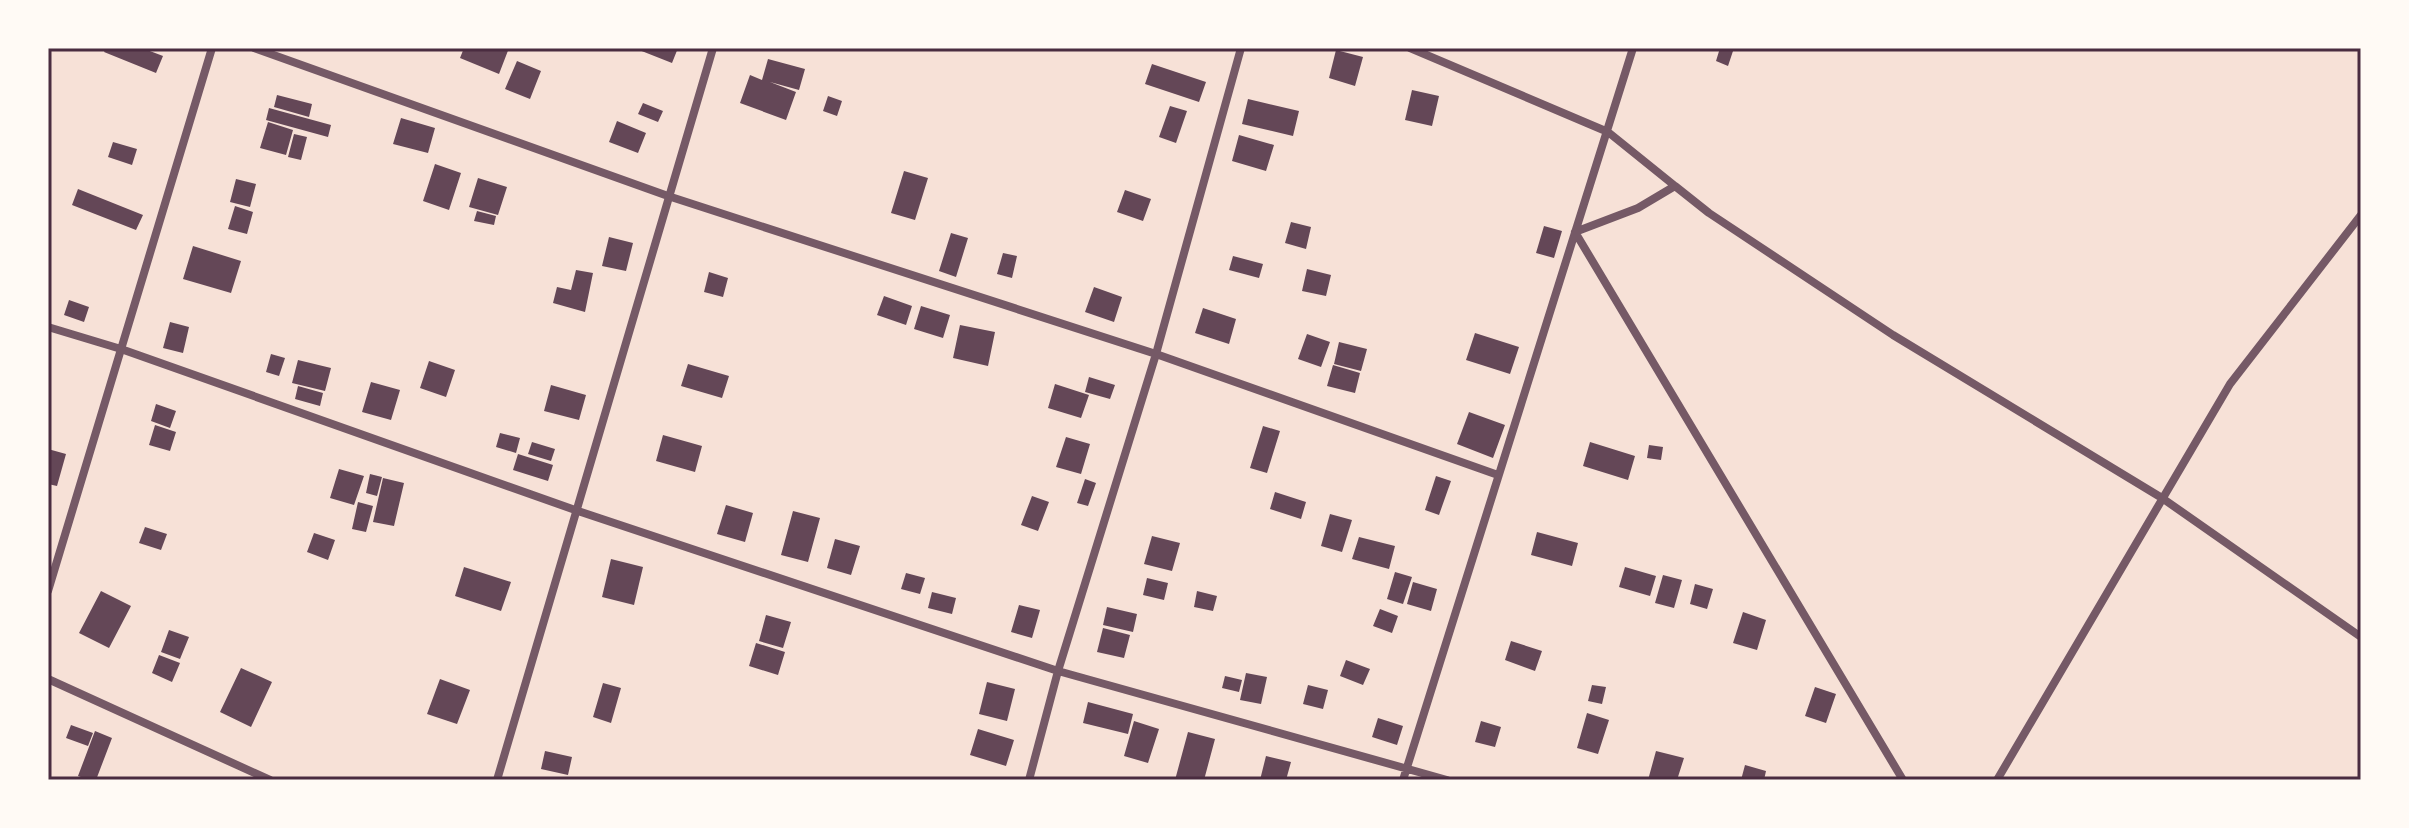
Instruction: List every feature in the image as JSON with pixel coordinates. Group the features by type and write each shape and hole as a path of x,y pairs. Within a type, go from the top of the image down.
{"street":[{"path":"48,591 212,48"},
{"path":"254,48 668,196 1156,354 1498,475"},
{"path":"497,780 713,48"},
{"path":"1029,780 1058,671 1156,354 1241,48"},
{"path":"1410,48 1608,132 1709,213 1893,335 2162,498 2361,637"},
{"path":"1403,780 1633,48"},
{"path":"1575,232 1638,208 1675,186"},
{"path":"1997,780 2230,384 2361,215"},
{"path":"1575,232 1903,780"},
{"path":"48,327 121,349 578,511 1058,671 1447,780"},
{"path":"48,679 270,780"}],"building":[{"path":"106,48 142,48 163,56 156,73 104,52"},
{"path":"464,48 509,48 499,74 460,58"},
{"path":"634,48 678,48 672,63"},
{"path":"1720,48 1734,48 1728,66 1716,61"},
{"path":"1336,50 1363,57 1355,86 1329,78"},
{"path":"768,59 805,69 799,90 770,82 796,92 786,120 740,103 750,75 762,80"},
{"path":"517,61 541,71 530,99 505,89"},
{"path":"1152,64 1206,82 1199,102 1145,84"},
{"path":"1412,90 1439,96 1432,126 1405,120"},
{"path":"277,95 312,104 309,117 274,107"},
{"path":"828,96 842,101 837,116 823,111"},
{"path":"1248,99 1299,111 1293,136 1242,124"},
{"path":"643,103 663,111 658,122 638,114"},
{"path":"1170,106 1187,111 1176,143 1159,137"},
{"path":"269,108 331,125 328,137 266,120"},
{"path":"401,118 435,128 428,153 393,144"},
{"path":"617,121 646,133 638,153 609,142"},
{"path":"268,122 293,130 286,155 260,148"},
{"path":"294,134 307,137 301,160 288,157"},
{"path":"1239,135 1274,145 1266,171 1232,161"},
{"path":"113,142 137,149 132,165 108,157"},
{"path":"435,164 461,173 449,210 423,201"},
{"path":"904,171 928,178 915,220 891,213"},
{"path":"478,178 507,187 498,215 469,207"},
{"path":"236,179 256,184 250,207 230,202"},
{"path":"78,189 143,215 136,230 72,205"},
{"path":"1125,190 1151,199 1143,221 1117,212"},
{"path":"235,206 253,212 247,234 228,229"},
{"path":"477,211 496,216 494,225 474,221"},
{"path":"1291,222 1311,227 1306,249 1285,243"},
{"path":"1544,226 1562,231 1554,258 1536,253"},
{"path":"951,233 968,238 956,277 939,271"},
{"path":"609,237 633,243 626,271 602,266"},
{"path":"193,246 241,261 231,293 183,279"},
{"path":"1003,253 1017,256 1012,278 997,274"},
{"path":"1233,256 1263,264 1259,278 1229,270"},
{"path":"1307,269 1331,275 1326,296 1302,291"},
{"path":"576,270 593,273 585,312 553,303 557,287 571,290"},
{"path":"709,272 728,278 723,297 704,292"},
{"path":"1094,287 1122,297 1114,322 1085,312"},
{"path":"884,296 912,306 906,325 877,315"},
{"path":"69,300 89,307 84,322 64,315"},
{"path":"921,306 950,315 943,338 914,329"},
{"path":"1203,308 1236,319 1229,344 1195,333"},
{"path":"170,322 189,327 183,353 163,348"},
{"path":"960,325 995,332 988,366 953,358"},
{"path":"1475,333 1519,347 1510,374 1466,360"},
{"path":"1307,334 1330,342 1321,367 1298,359"},
{"path":"1339,342 1367,349 1361,371 1334,364"},
{"path":"271,354 285,358 279,376 266,372"},
{"path":"298,360 331,368 325,391 292,383"},
{"path":"429,361 455,370 446,397 420,388"},
{"path":"688,364 729,376 722,398 681,386"},
{"path":"1333,365 1360,373 1355,393 1327,386"},
{"path":"1089,377 1115,385 1110,399 1085,392"},
{"path":"371,382 400,390 391,420 362,412"},
{"path":"1055,384 1089,395 1081,418 1048,408"},
{"path":"551,385 586,395 579,420 544,411"},
{"path":"298,386 323,393 320,406 295,399"},
{"path":"156,404 176,411 170,428 151,421"},
{"path":"1469,412 1505,425 1493,458 1457,444"},
{"path":"155,425 176,432 170,451 149,445"},
{"path":"1263,426 1280,431 1267,473 1250,468"},
{"path":"500,433 520,438 516,453 496,447"},
{"path":"663,435 702,446 695,472 656,461"},
{"path":"1066,437 1090,444 1081,474 1056,467"},
{"path":"532,442 555,449 551,461 528,454"},
{"path":"1590,442 1635,456 1628,480 1583,466"},
{"path":"1649,445 1663,447 1661,460 1647,458"},
{"path":"48,449 66,454 57,486 48,484"},
{"path":"518,454 553,465 548,481 513,470"},
{"path":"339,469 364,476 354,505 330,498"},
{"path":"370,474 382,477 377,496 366,493"},
{"path":"1436,476 1451,481 1439,515 1425,510"},
{"path":"383,478 404,483 394,526 373,522"},
{"path":"1085,479 1096,483 1088,506 1077,503"},
{"path":"1275,492 1306,502 1301,519 1270,509"},
{"path":"1032,496 1049,502 1038,531 1021,525"},
{"path":"358,502 373,506 366,532 352,529"},
{"path":"726,505 753,513 745,542 717,534"},
{"path":"793,511 820,518 808,562 781,555"},
{"path":"1330,514 1352,520 1342,552 1321,546"},
{"path":"145,527 167,534 161,550 139,543"},
{"path":"1537,532 1578,543 1572,566 1531,555"},
{"path":"314,533 335,540 328,560 307,552"},
{"path":"1152,536 1180,543 1172,571 1144,564"},
{"path":"1359,537 1395,546 1389,569 1352,559"},
{"path":"835,539 860,546 851,575 827,568"},
{"path":"611,559 643,567 634,605 602,597"},
{"path":"464,567 511,582 501,611 455,596"},
{"path":"1625,567 1656,576 1650,596 1619,587"},
{"path":"1395,572 1412,577 1403,604 1387,599"},
{"path":"906,573 925,578 920,594 901,589"},
{"path":"1663,575 1682,580 1674,608 1655,603"},
{"path":"1147,578 1168,583 1164,600 1143,595"},
{"path":"1413,582 1437,589 1431,611 1407,604"},
{"path":"1695,584 1713,589 1707,609 1690,604"},
{"path":"101,591 131,606 109,648 79,633"},
{"path":"1197,591 1217,596 1213,611 1194,607"},
{"path":"932,592 956,598 952,614 928,608"},
{"path":"1019,605 1040,610 1032,638 1011,632"},
{"path":"1107,607 1137,614 1133,632 1103,625"},
{"path":"1380,609 1398,616 1392,633 1373,626"},
{"path":"1743,612 1766,620 1757,650 1733,643"},
{"path":"766,615 791,622 783,648 759,641"},
{"path":"1103,628 1130,635 1124,658 1097,652"},
{"path":"169,630 189,637 180,659 161,652"},
{"path":"1511,641 1542,651 1535,671 1505,660"},
{"path":"756,643 785,652 778,675 749,666"},
{"path":"159,655 180,663 172,682 152,673"},
{"path":"1346,660 1370,669 1363,685 1340,676"},
{"path":"241,668 272,682 251,727 220,712"},
{"path":"1246,673 1267,677 1261,704 1240,700"},
{"path":"1225,676 1242,680 1239,692 1222,688"},
{"path":"440,679 470,690 457,724 427,714"},
{"path":"987,682 1015,689 1007,721 979,714"},
{"path":"603,683 621,688 611,723 593,717"},
{"path":"1308,685 1328,690 1323,709 1303,704"},
{"path":"1592,685 1606,687 1602,704 1588,701"},
{"path":"1815,687 1836,694 1826,723 1805,716"},
{"path":"1088,702 1133,714 1128,734 1083,723"},
{"path":"1587,713 1609,720 1598,754 1577,748"},
{"path":"1378,718 1403,726 1397,745 1372,737"},
{"path":"1134,721 1159,729 1148,763 1124,756"},
{"path":"1481,721 1501,727 1495,747 1475,742"},
{"path":"71,725 93,733 88,746 66,738"},
{"path":"978,729 1014,740 1006,766 970,755"},
{"path":"95,731 112,738 96,780 89,780 78,776"},
{"path":"1188,732 1215,739 1204,780 1175,780"},
{"path":"545,751 572,757 568,775 541,769"},
{"path":"1656,751 1684,758 1677,780 1648,780"},
{"path":"1266,756 1291,762 1286,780 1260,780"},
{"path":"1745,765 1766,771 1764,780 1741,780"}]}
